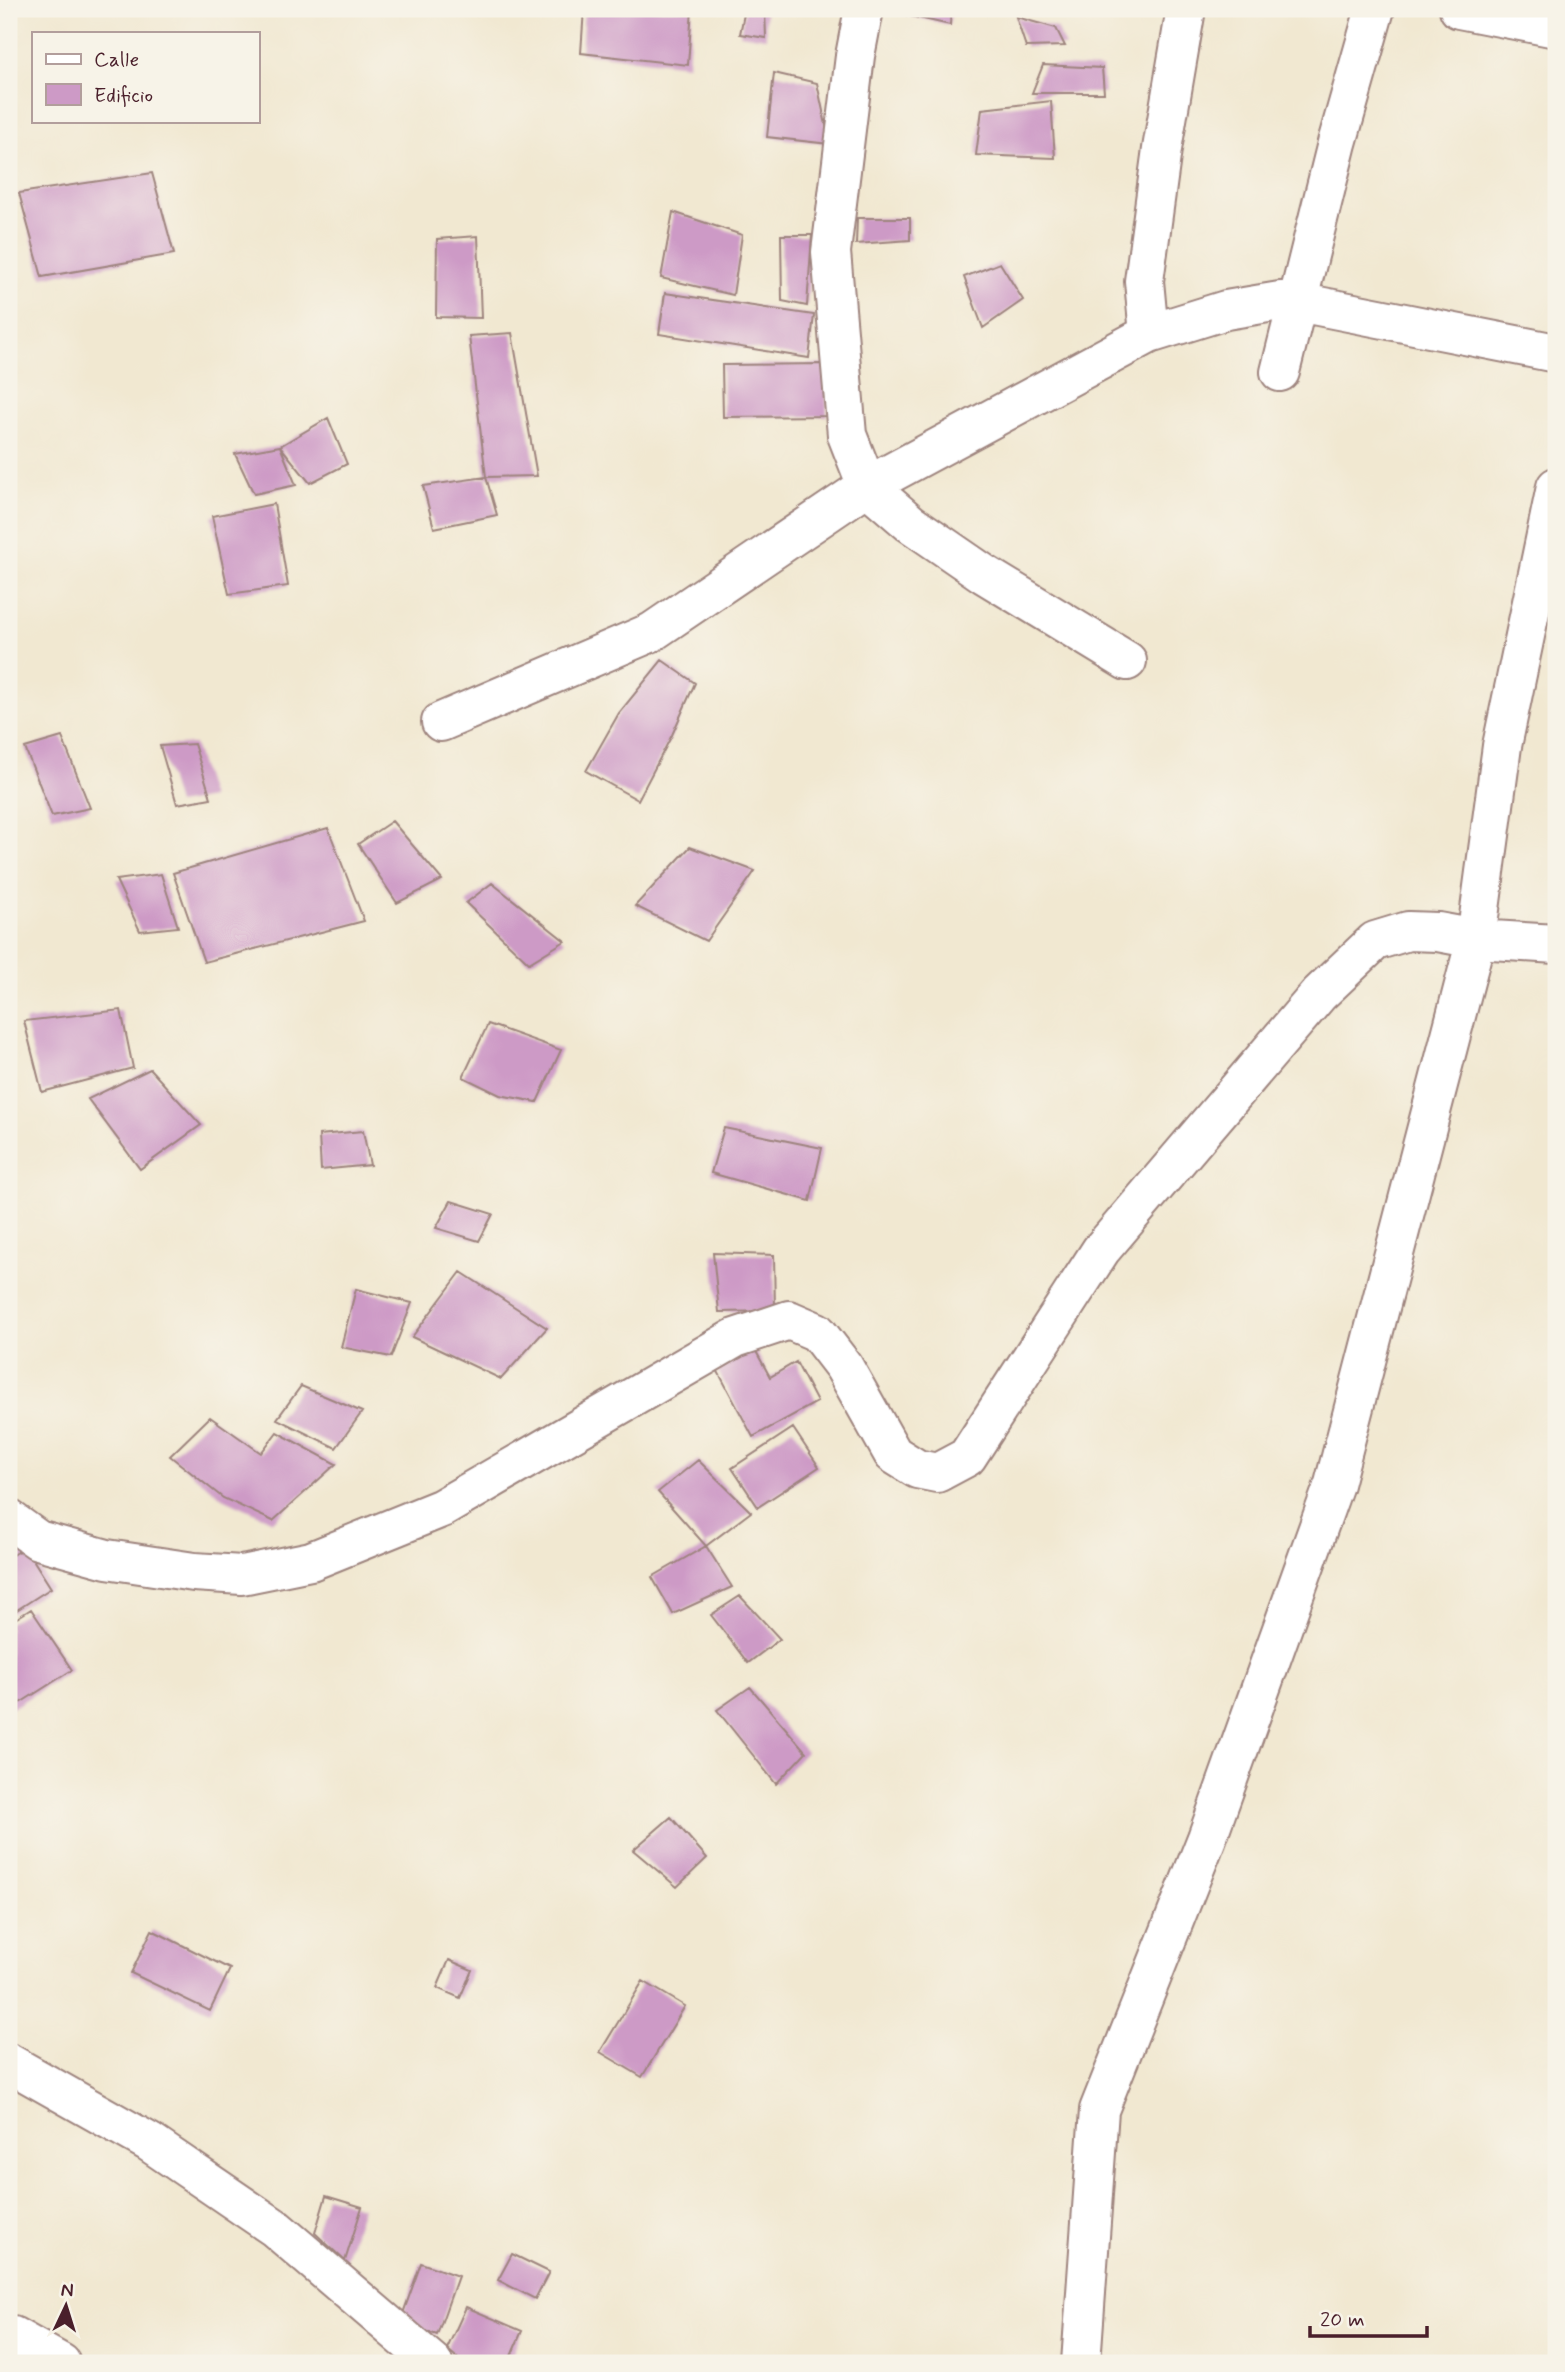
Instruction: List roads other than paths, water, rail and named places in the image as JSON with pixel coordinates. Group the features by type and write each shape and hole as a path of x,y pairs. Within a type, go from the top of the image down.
{"street":[{"path":"864,9 855,56 831,252 847,435 867,486 910,523 984,574 1127,662"},
{"path":"1149,334 1144,281 1162,149 1186,9"},
{"path":"1280,372 1337,142 1376,9"},
{"path":"1459,9 1556,28"},
{"path":"441,722 652,632 867,486 1149,334 1226,310 1280,301 1298,302 1556,353"},
{"path":"1081,2363 1099,2110 1207,1838 1334,1484 1476,939 1502,746 1556,488"},
{"path":"9,1519 38,1540 107,1559 194,1572 242,1575 311,1561 442,1508 735,1338 789,1320 817,1332 844,1367 893,1454 917,1469 937,1473 967,1457 1101,1250 1319,994 1375,941 1408,931 1556,944"},
{"path":"9,2063 149,2142 275,2228 433,2363"},
{"path":"9,2336 61,2363"}]}
